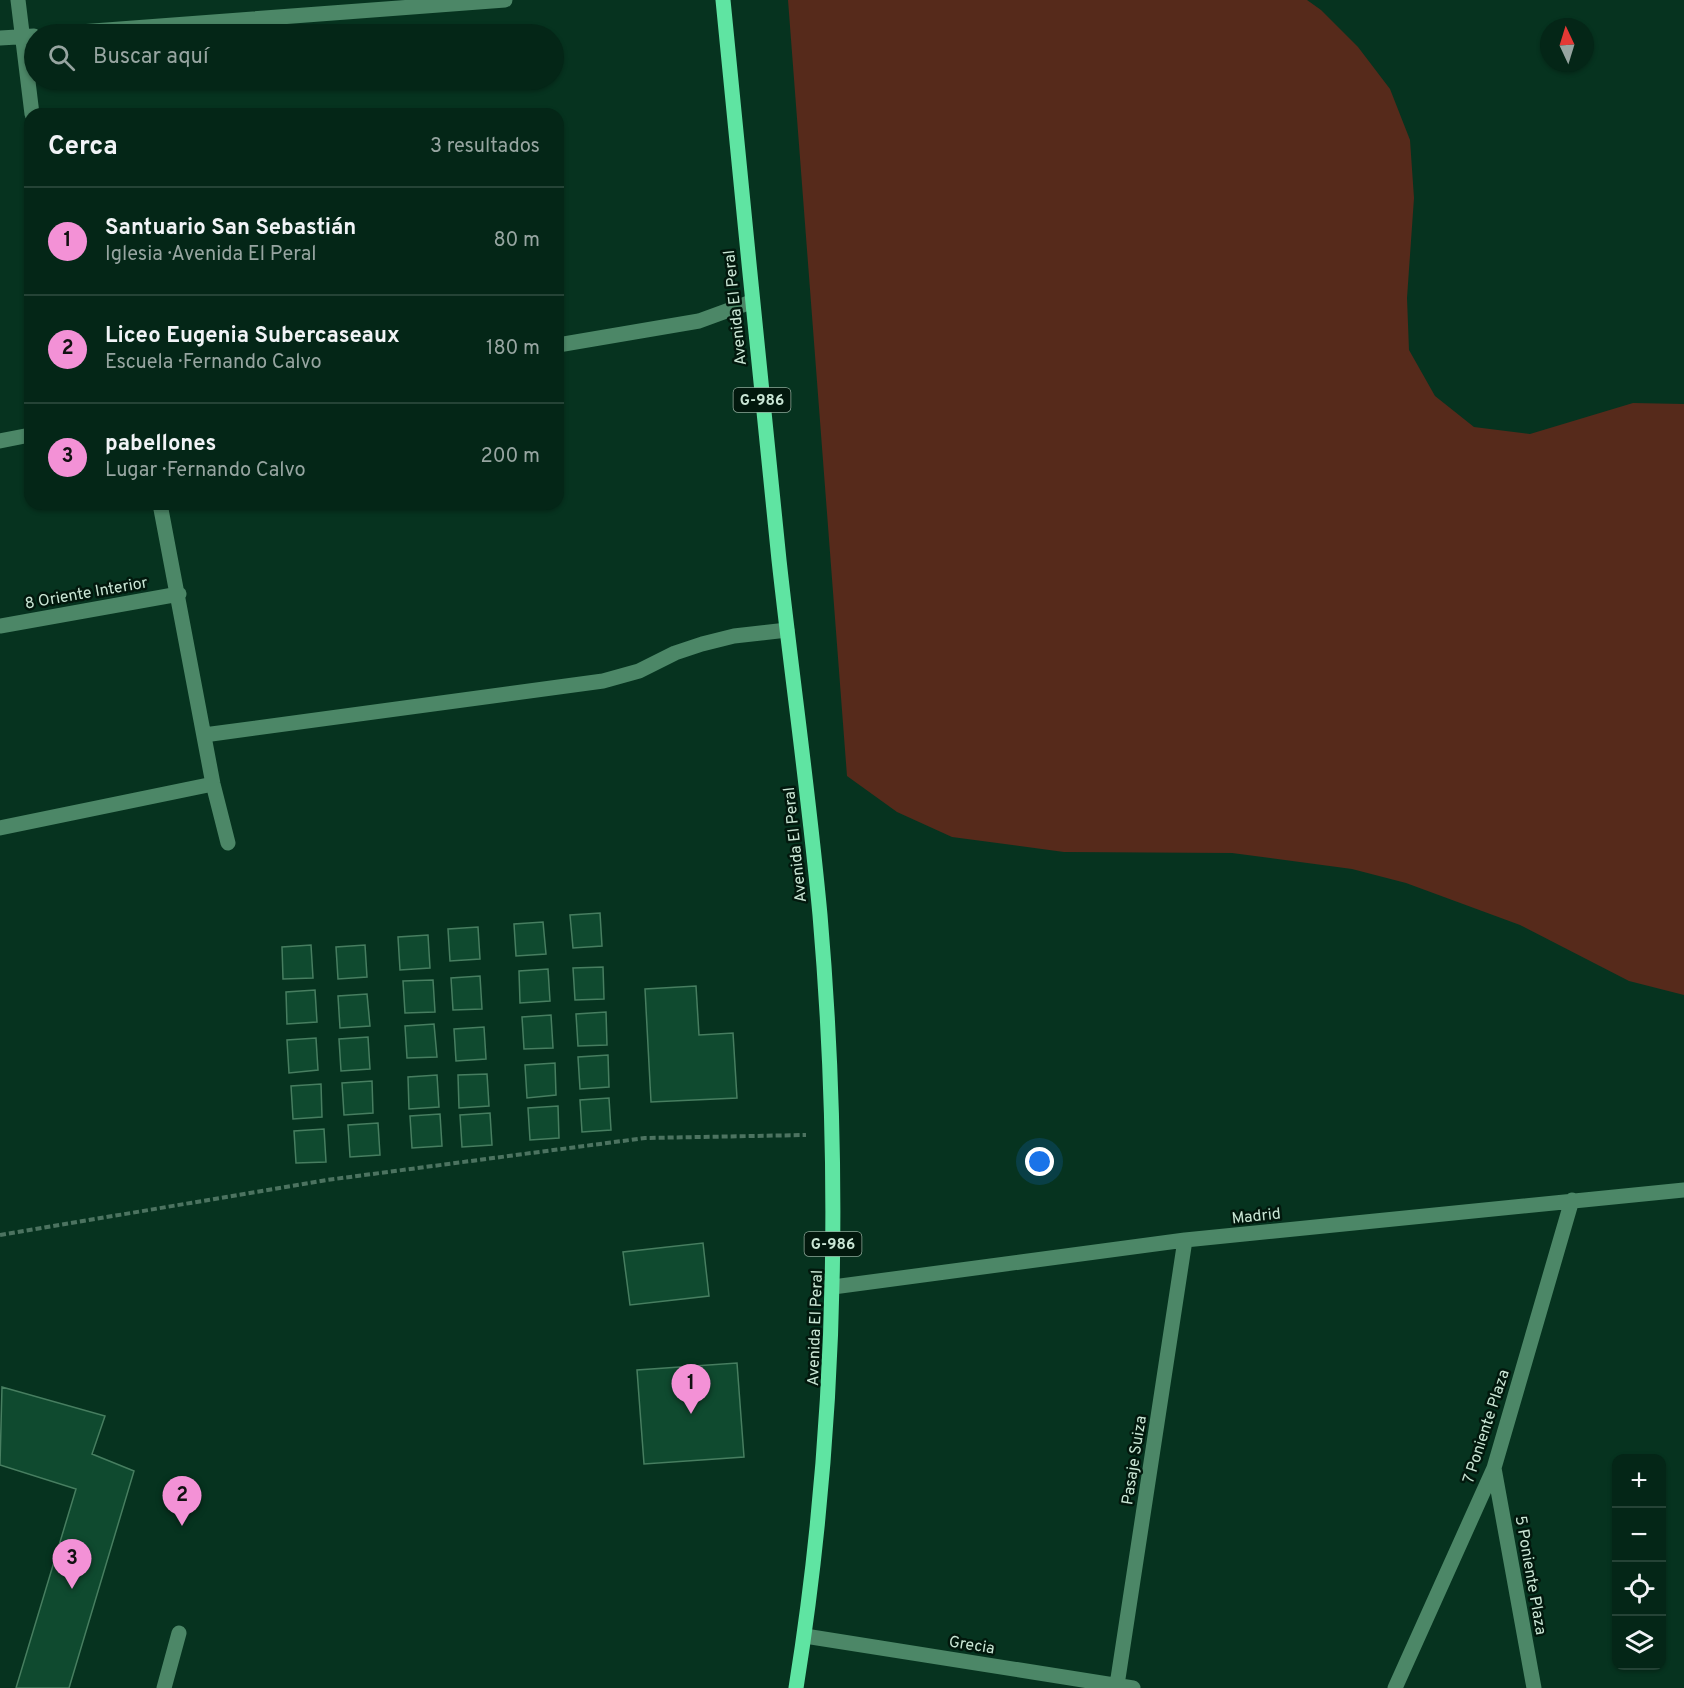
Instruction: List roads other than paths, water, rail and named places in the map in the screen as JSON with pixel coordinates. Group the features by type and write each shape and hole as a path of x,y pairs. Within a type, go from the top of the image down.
{"main road":[{"name":"Avenida El Peral","path":"723,0 751,302 820,916 827,1025 833,1287 830,1392 821,1508 796,1688"}],"street":[{"path":"18,0 25,24"},
{"path":"186,24 505,0"},
{"path":"0,39 24,37"},
{"path":"31,90 32,108"},
{"path":"564,344 699,321 751,302"},
{"path":"0,441 24,436"},
{"path":"161,510 179,594 213,784 228,843"},
{"name":"8 Oriente Interior","path":"0,626 179,594"},
{"path":"204,735 603,681 639,670 675,653 702,644 734,636 787,630"},
{"path":"0,828 213,784"},
{"name":"Madrid","path":"833,1287 1185,1240 1684,1190"},
{"name":"7 Poniente Plaza","path":"1395,1688 1494,1468 1572,1200"},
{"name":"Pasaje Suiza","path":"1117,1685 1185,1240"},
{"name":"5 Poniente Plaza","path":"1494,1468 1534,1688"},
{"path":"164,1688 178,1633"},
{"name":"Grecia","path":"805,1636 1133,1688"}],"place":[{"name":"Santuario San Sebastián","path":"691,1414"},
{"name":"Liceo Eugenia Subercaseaux","path":"182,1526"},
{"name":"pabellones","path":"72,1589"}]}
